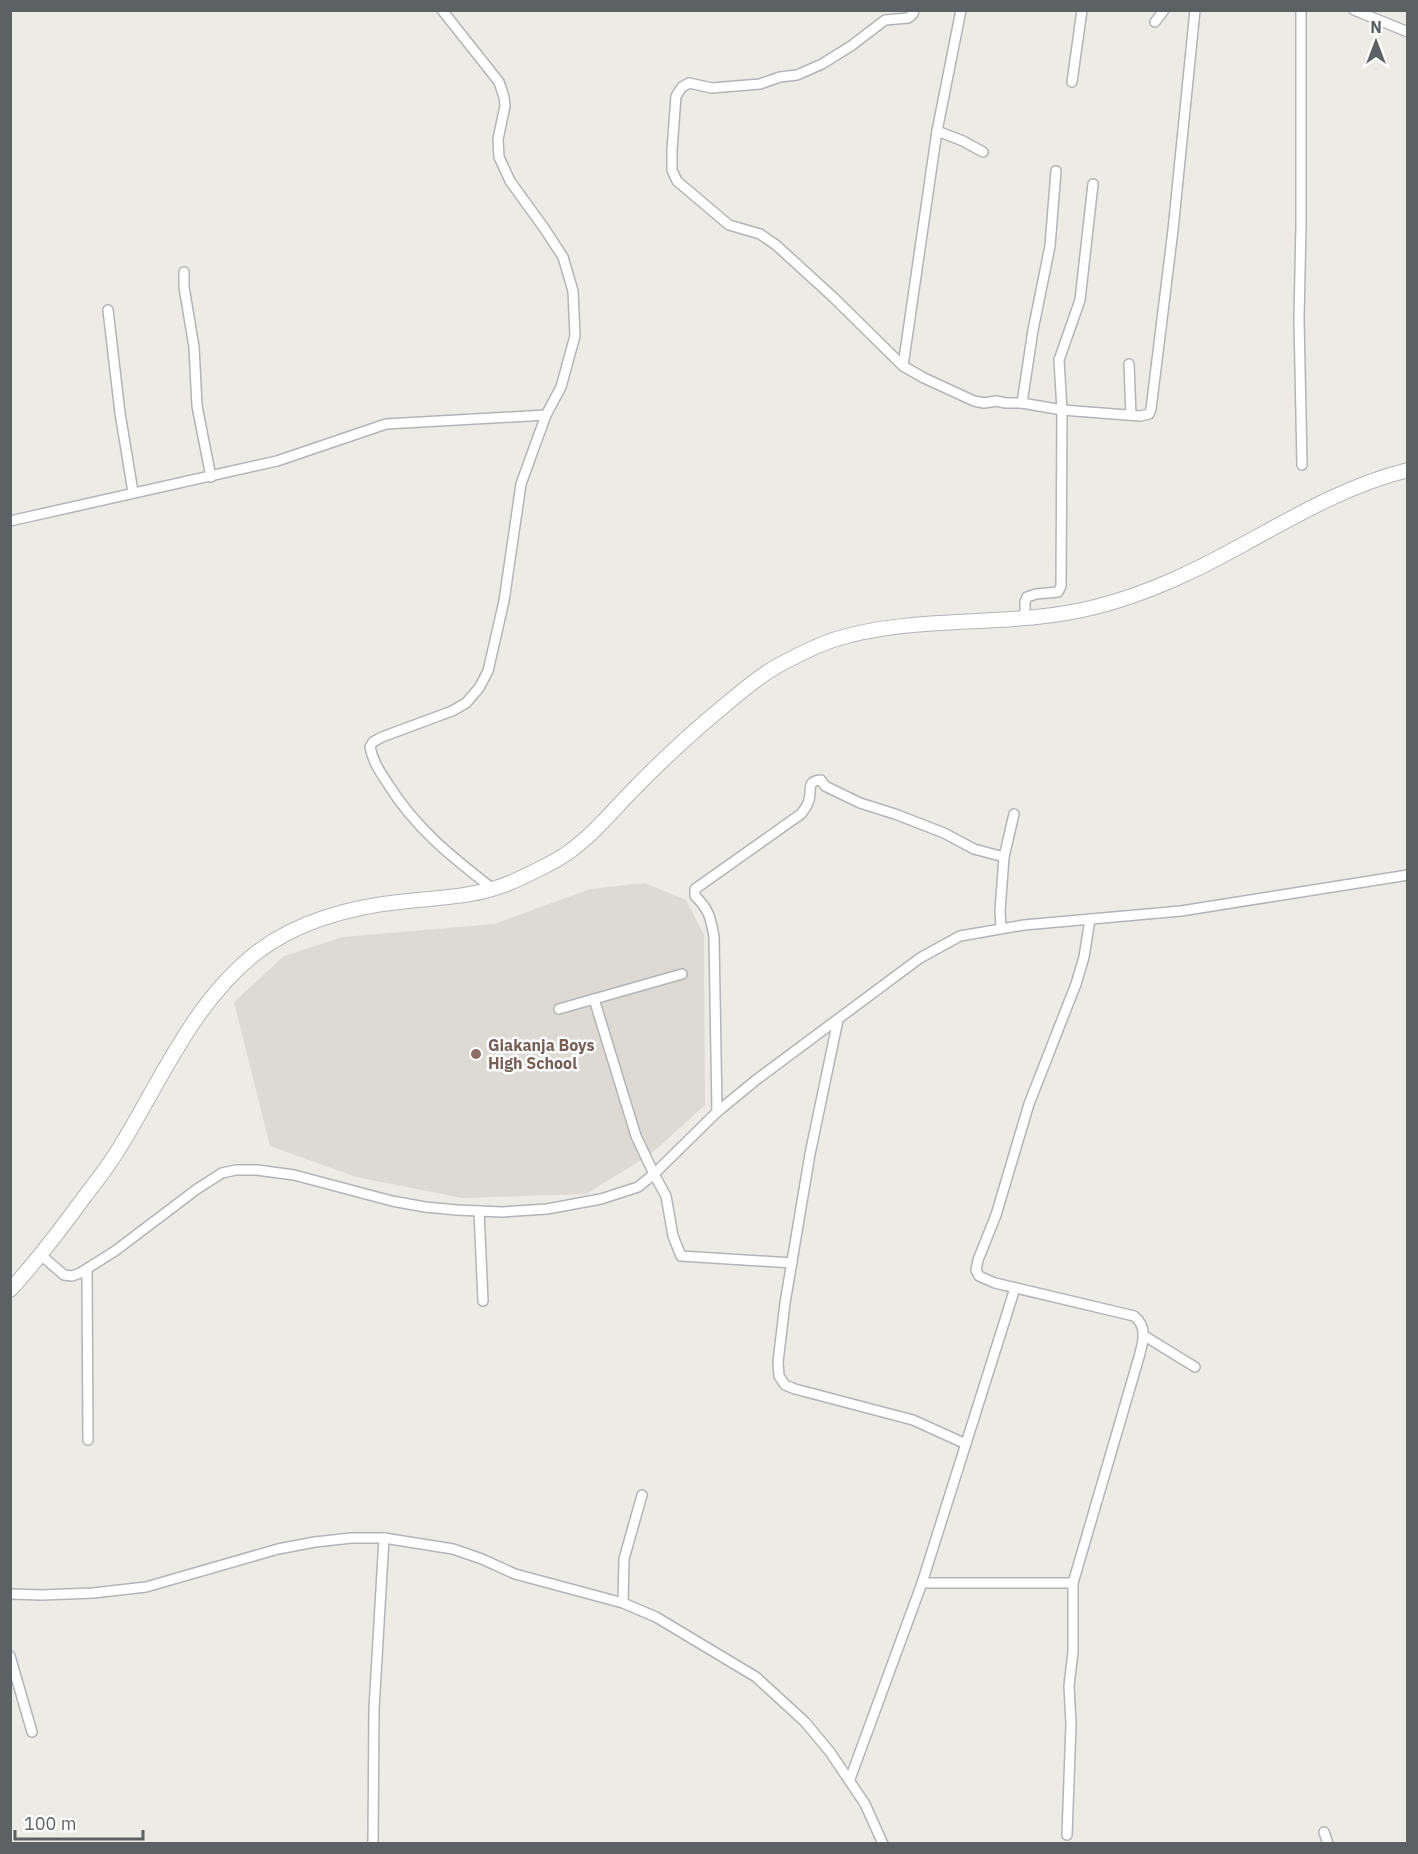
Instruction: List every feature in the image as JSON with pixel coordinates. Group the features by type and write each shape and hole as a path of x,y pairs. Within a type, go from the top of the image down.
{"main road":[{"path":"10,1290 42,1256 114,1156 163,1070 197,1017 236,971 256,953 282,935 340,911 454,897 493,889 550,864 573,850 607,819 677,746 751,684 775,667 831,640 897,627 1025,619 1074,612 1143,593 1195,570 1325,500 1359,485 1407,470"}],"street":[{"path":"442,10 499,82 505,106 498,139 499,157 510,181 539,219 563,257 573,291 574,336 561,387 546,415 521,484 504,601 488,671 479,688 466,703 452,711 382,737 373,742 370,747 372,759 400,804 419,826 441,848 493,889"},
{"path":"914,10 908,18 885,20 832,58 797,75 780,77 760,84 712,88 690,83 681,87 676,96 672,150 672,170 677,181 729,225 760,234 776,245 903,366 924,378 974,401 984,403 996,401 1022,403 1062,410 1145,416 1151,409 1173,230 1194,11"},
{"path":"903,366 937,131 961,10"},
{"path":"1072,82 1083,10"},
{"path":"1155,22 1164,10"},
{"path":"1301,10 1302,213 1299,319 1302,465"},
{"path":"1357,11 1407,32"},
{"path":"937,131 983,152"},
{"path":"1022,403 1033,330 1050,246 1056,171"},
{"path":"1025,619 1027,597 1058,592 1061,586 1062,410 1059,360 1080,300 1093,184"},
{"path":"184,272 184,287 194,347 197,406 211,477"},
{"path":"108,310 120,412 133,492"},
{"path":"1129,364 1131,415"},
{"path":"10,521 133,492 211,477 277,460 386,424 546,415"},
{"path":"717,1113 714,938 705,905 695,896 695,889 801,814 809,801 813,781 821,780 825,786 860,803 895,814 974,849 1004,857"},
{"path":"1001,928 1004,857 1014,814"},
{"path":"42,1256 64,1275 72,1276 87,1270 205,1183 222,1173 236,1170 257,1170 294,1175 392,1201 425,1207 479,1211 547,1209 619,1194 638,1187 654,1174 717,1113 756,1080 911,965 960,936 1001,928 1182,911 1407,875"},
{"path":"1067,1835 1073,1583 1136,1368 1143,1335 1141,1323 1134,1316 1015,1288 979,1276 976,1266 996,1215 1029,1104 1076,984 1084,957 1090,919"},
{"path":"559,1009 682,974"},
{"path":"594,999 636,1136 666,1196 673,1236 681,1256 792,1263"},
{"path":"838,1020 810,1154 785,1303 778,1362 781,1380 795,1389 913,1420 966,1444"},
{"path":"479,1211 483,1301"},
{"path":"87,1270 88,1440"},
{"path":"850,1779 922,1583 1015,1288"},
{"path":"1143,1335 1195,1367"},
{"path":"623,1603 624,1559 642,1495"},
{"path":"10,1594 93,1593 146,1587 278,1549 351,1538 384,1538 453,1550 482,1559 515,1574 623,1603 656,1617 756,1677 805,1722 850,1779 883,1844"},
{"path":"373,1844 374,1709 384,1538"},
{"path":"922,1583 1073,1583"},
{"path":"10,1656 32,1732"},
{"path":"1324,1832 1328,1844"}],"shaded area":[{"name":"Giakanja Boys High School","path":"645,883 686,900 704,935 705,1105 651,1154 586,1194 462,1198 356,1177 270,1146 234,1002 284,956 343,937 494,924 590,889"}],"place":[{"name":"Giakanja Boys High School","path":"476,1054"}]}
